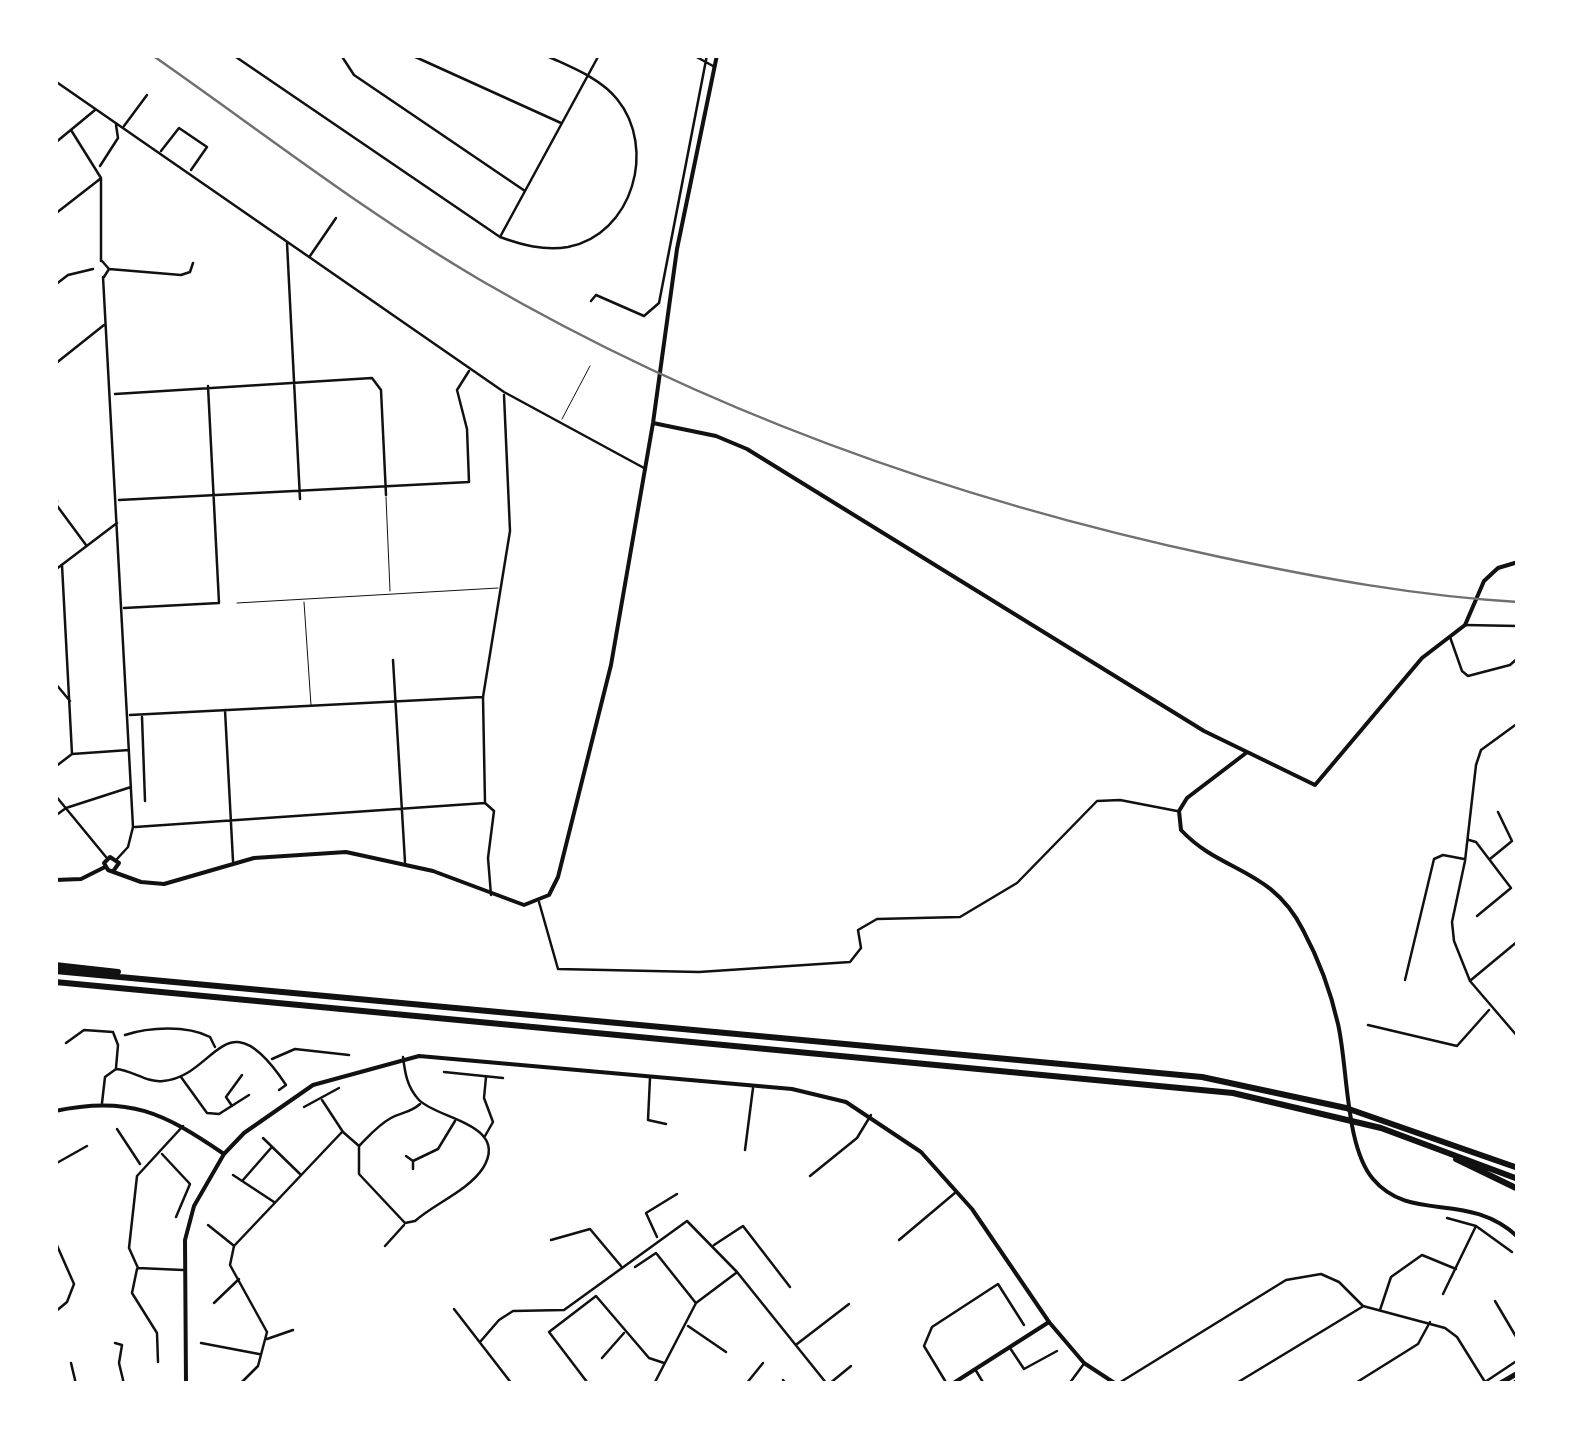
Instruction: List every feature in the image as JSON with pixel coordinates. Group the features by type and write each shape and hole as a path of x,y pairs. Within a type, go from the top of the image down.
{"highway":[{"path":"55,968 1202,1078 1346,1108 1518,1167"},
{"path":"55,982 1165,1084 1288,1103 1414,1138 1518,1179"},
{"path":"1414,1138 1518,1189"}],"main road":[{"path":"1500,1384 1518,1372"}],"street":[{"path":"232,55 500,237 530,247 570,247 596,234 628,198 636,176 634,132 618,100 588,75 545,55"},
{"path":"340,55 354,75 525,192"},
{"path":"411,55 562,123"},
{"path":"500,237 600,55"},
{"path":"693,55 714,66"},
{"path":"591,302 596,295 644,316 659,303 707,55"},
{"path":"55,880 81,879 105,867 141,882 164,884 233,862 307,851 405,862 516,904 540,902 558,878 599,716 717,55"},
{"path":"55,80 504,392 645,468"},
{"path":"123,128 147,95"},
{"path":"55,143 96,109"},
{"path":"99,168 118,138 116,122"},
{"path":"160,153 179,128 207,147 189,172"},
{"path":"55,285 68,275 93,269 101,261 102,178 71,130"},
{"path":"118,138 133,134"},
{"path":"55,214 102,178"},
{"path":"310,257 336,218"},
{"path":"287,242 300,499"},
{"path":"101,261 109,269 180,274 190,272 193,263"},
{"path":"93,269 102,277 107,323 133,827 128,848 117,859 114,870"},
{"path":"102,277 109,269"},
{"path":"55,364 107,323"},
{"path":"118,500 469,482 467,428 456,390 471,368"},
{"path":"112,394 372,378 378,382 386,495"},
{"path":"122,608 219,603 208,386"},
{"path":"490,895 488,858 494,811 486,803 483,697 510,532 504,392"},
{"path":"654,423 716,436 747,449 1246,753 1319,785 1422,658 1449,636 1465,626 1518,626"},
{"path":"55,473 56,504 86,546"},
{"path":"55,570 118,522"},
{"path":"1465,626 1484,581 1498,568 1518,562"},
{"path":"62,565 72,754"},
{"path":"1449,636 1462,671 1468,676 1510,666 1518,658"},
{"path":"393,660 405,862"},
{"path":"55,683 70,701"},
{"path":"128,715 483,697"},
{"path":"225,710 233,862"},
{"path":"142,714 145,800"},
{"path":"1518,722 1481,750 1466,859 1452,922 1470,981 1518,1038"},
{"path":"55,767 72,754 130,750"},
{"path":"1246,753 1187,798 1178,811 1181,830 1190,840 1267,883 1286,902 1303,930 1338,1021 1362,1164 1387,1192 1416,1203 1478,1210 1498,1219 1518,1238"},
{"path":"55,816 66,808 131,787"},
{"path":"55,795 107,858 117,859"},
{"path":"540,902 558,969 699,972 850,962 861,948 858,930 862,924 877,919 960,918 1017,883 1092,803 1120,800 1178,811"},
{"path":"133,827 486,803"},
{"path":"1489,860 1512,840 1498,812"},
{"path":"1468,840 1476,842 1511,888 1478,916"},
{"path":"1405,980 1434,859 1443,855 1466,859"},
{"path":"105,867 107,858"},
{"path":"1470,981 1518,941"},
{"path":"1368,1025 1457,1046 1490,1008"},
{"path":"66,1043 84,1030 113,1032 118,1045 116,1069 105,1077 102,1103"},
{"path":"125,1034 194,1031 210,1038 216,1048"},
{"path":"116,1069 162,1082 180,1076 216,1048 249,1046 271,1060 286,1085 279,1090"},
{"path":"271,1060 295,1049 348,1055"},
{"path":"385,1246 404,1223 416,1222 481,1170 488,1152 484,1137 463,1120 421,1102 406,1079 403,1057"},
{"path":"186,1384 185,1240 194,1206 224,1154 244,1133 313,1085 403,1057 754,1086 846,1102 871,1115 921,1152 958,1191 1049,1322 1084,1362 1117,1384 1296,1277 1321,1274 1339,1282 1363,1306 1430,1321 1457,1336 1484,1383 1518,1360"},
{"path":"444,1072 503,1078"},
{"path":"232,1108 226,1096 242,1075"},
{"path":"180,1076 208,1113 219,1114 249,1095"},
{"path":"650,1076 648,1120 666,1124"},
{"path":"484,1137 493,1122 484,1098 486,1077"},
{"path":"745,1150 754,1086"},
{"path":"304,1107 339,1088"},
{"path":"322,1100 343,1132 359,1146"},
{"path":"404,1223 359,1174 359,1146 378,1127 395,1115 410,1113 421,1102"},
{"path":"55,1111 102,1103 151,1110 224,1154"},
{"path":"810,1176 857,1138 871,1115"},
{"path":"413,1162 438,1149 456,1120"},
{"path":"158,1362 157,1333 132,1293 138,1268 128,1248 142,1166 161,1152 183,1126"},
{"path":"116,1129 134,1160 142,1166"},
{"path":"240,1384 258,1366 266,1340 258,1314 230,1264 234,1246 343,1132"},
{"path":"262,1138 302,1176"},
{"path":"55,1164 87,1146"},
{"path":"242,1181 272,1146"},
{"path":"161,1152 190,1184 176,1217"},
{"path":"406,1156 413,1162 413,1169"},
{"path":"233,1175 276,1202"},
{"path":"899,1240 958,1191"},
{"path":"657,1238 646,1213 677,1194"},
{"path":"1447,1218 1476,1226 1512,1252"},
{"path":"480,1342 499,1320 513,1312 564,1310 657,1238 687,1221 737,1272 828,1384 851,1366"},
{"path":"208,1226 234,1246"},
{"path":"713,1246 742,1226 790,1288"},
{"path":"1443,1294 1476,1226"},
{"path":"550,1240 590,1229 622,1267"},
{"path":"55,1240 74,1284 71,1296 55,1312"},
{"path":"1518,1248 1518,1256"},
{"path":"635,1267 656,1252 696,1303"},
{"path":"1380,1310 1391,1277 1422,1255 1456,1268"},
{"path":"138,1268 185,1270"},
{"path":"654,1384 696,1303 737,1272"},
{"path":"214,1303 240,1278"},
{"path":"1024,1325 998,1284 932,1327 924,1346 950,1384 1049,1322"},
{"path":"587,1382 549,1332 596,1296 649,1358 664,1364"},
{"path":"1495,1302 1518,1340"},
{"path":"796,1345 850,1304"},
{"path":"1235,1384 1363,1306"},
{"path":"454,1309 512,1384"},
{"path":"1354,1384 1418,1344 1430,1321"},
{"path":"687,1326 726,1352"},
{"path":"266,1340 293,1330"},
{"path":"602,1358 625,1332"},
{"path":"115,1343 122,1345 119,1363 124,1384"},
{"path":"201,1343 261,1355"},
{"path":"1010,1346 1024,1369 1056,1351"},
{"path":"1069,1384 1084,1362"},
{"path":"70,1363 76,1384"},
{"path":"746,1384 763,1363"},
{"path":"975,1369 984,1384"}],"lane":[{"path":"561,422 590,366"},
{"path":"386,495 390,594"},
{"path":"236,603 502,588"},
{"path":"304,598 311,706"}],"railway":[{"path":"152,55 356,200 482,281 569,329 748,412 933,481 1123,535 1331,579 1518,602"}]}
